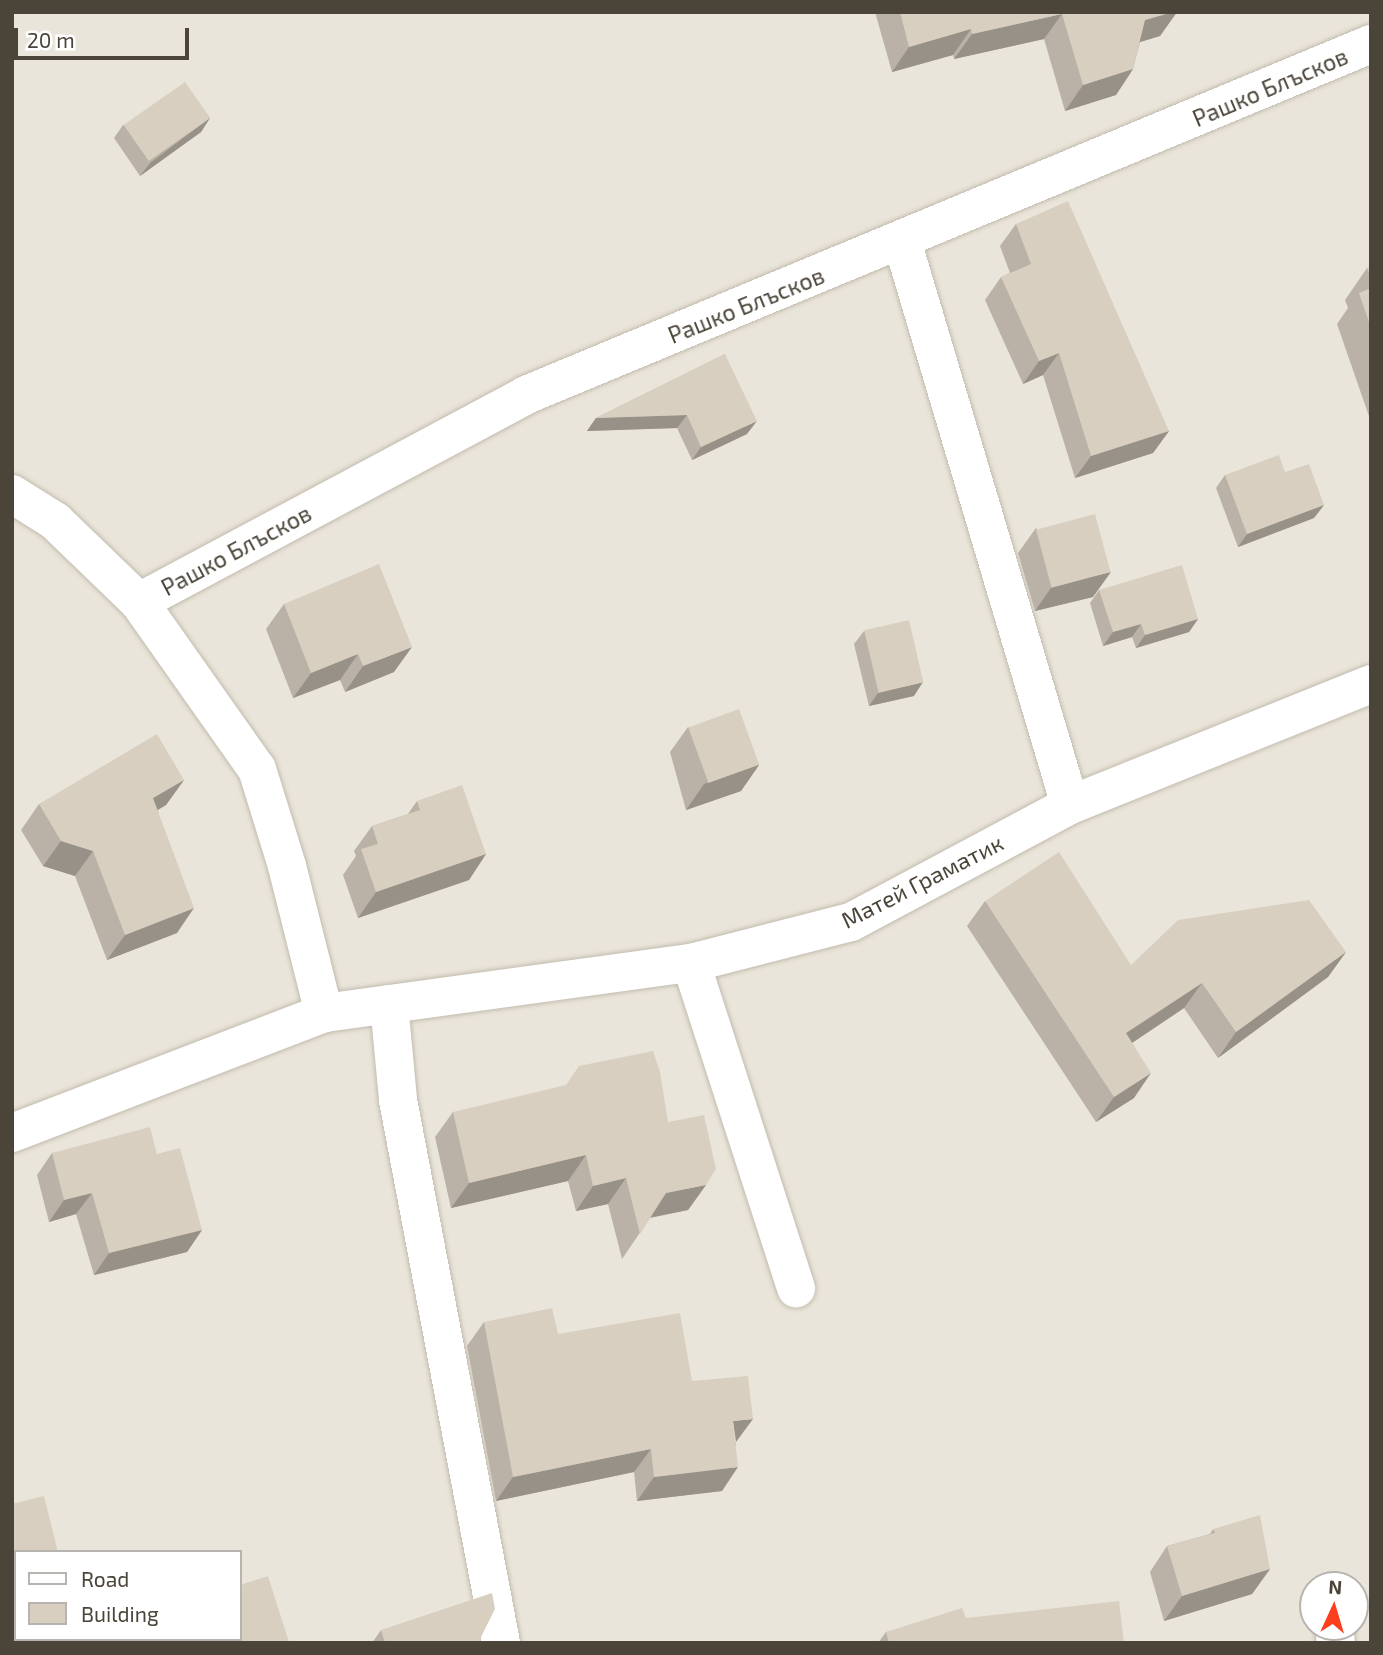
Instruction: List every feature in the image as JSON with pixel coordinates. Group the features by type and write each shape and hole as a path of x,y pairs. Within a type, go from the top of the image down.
{"street":[{"name":"Рашко Блъсков","path":"139,602 526,395 1371,44"},
{"path":"902,241 1070,805"},
{"path":"12,494 55,521 139,602 257,769 287,866 324,1013"},
{"name":"Матей Граматик","path":"12,1133 324,1013 691,963 851,922 1070,805 1371,684"},
{"path":"691,963 796,1289"},
{"path":"389,1004 398,1100 501,1643"}],"shaded area":[{"path":"12,12 1371,12 1371,1643 12,1643"}],"building":[{"path":"900,12 1173,12 1145,20 1133,69 1083,85 1062,14 972,34 971,29 909,47"},
{"path":"185,82 210,118 149,161 124,125"},
{"path":"1068,201 1169,431 1091,456 1059,353 1039,361 1001,277 1031,264 1016,224"},
{"path":"1371,288 1371,328 1359,293"},
{"path":"725,354 757,421 701,447 687,415 596,418"},
{"path":"1279,455 1285,472 1309,464 1324,505 1247,534 1225,475"},
{"path":"1095,514 1111,572 1052,588 1036,530"},
{"path":"379,564 412,647 363,666 358,654 311,673 284,604"},
{"path":"1182,565 1198,619 1145,635 1141,624 1113,632 1099,590"},
{"path":"909,620 923,682 879,693 864,630"},
{"path":"739,709 759,764 708,783 688,727"},
{"path":"157,734 184,780 153,798 194,908 125,935 93,851 61,841 39,804"},
{"path":"462,785 486,854 376,892 361,849 378,844 372,826 420,810 417,801"},
{"path":"1059,852 1131,965 1178,920 1309,900 1346,952 1236,1032 1202,983 1126,1033 1151,1073 1114,1097 985,901"},
{"path":"653,1051 660,1072 668,1122 704,1115 716,1169 706,1185 666,1193 640,1234 626,1178 593,1186 586,1155 469,1183 453,1112 566,1085 579,1066"},
{"path":"150,1127 157,1154 180,1148 202,1230 109,1253 92,1193 64,1200 52,1153"},
{"path":"552,1308 558,1334 680,1313 692,1381 748,1376 753,1419 733,1421 738,1467 654,1477 651,1449 513,1477 484,1322"},
{"path":"44,1496 58,1550 14,1550 12,1580 12,1504"},
{"path":"1260,1515 1270,1569 1182,1596 1167,1546 1215,1533 1213,1529"},
{"path":"268,1576 289,1642 181,1643 242,1641 242,1584"},
{"path":"492,1593 495,1609 478,1643 385,1643 381,1630"},
{"path":"1119,1601 1124,1643 889,1643 886,1632 962,1608 966,1618"}]}
